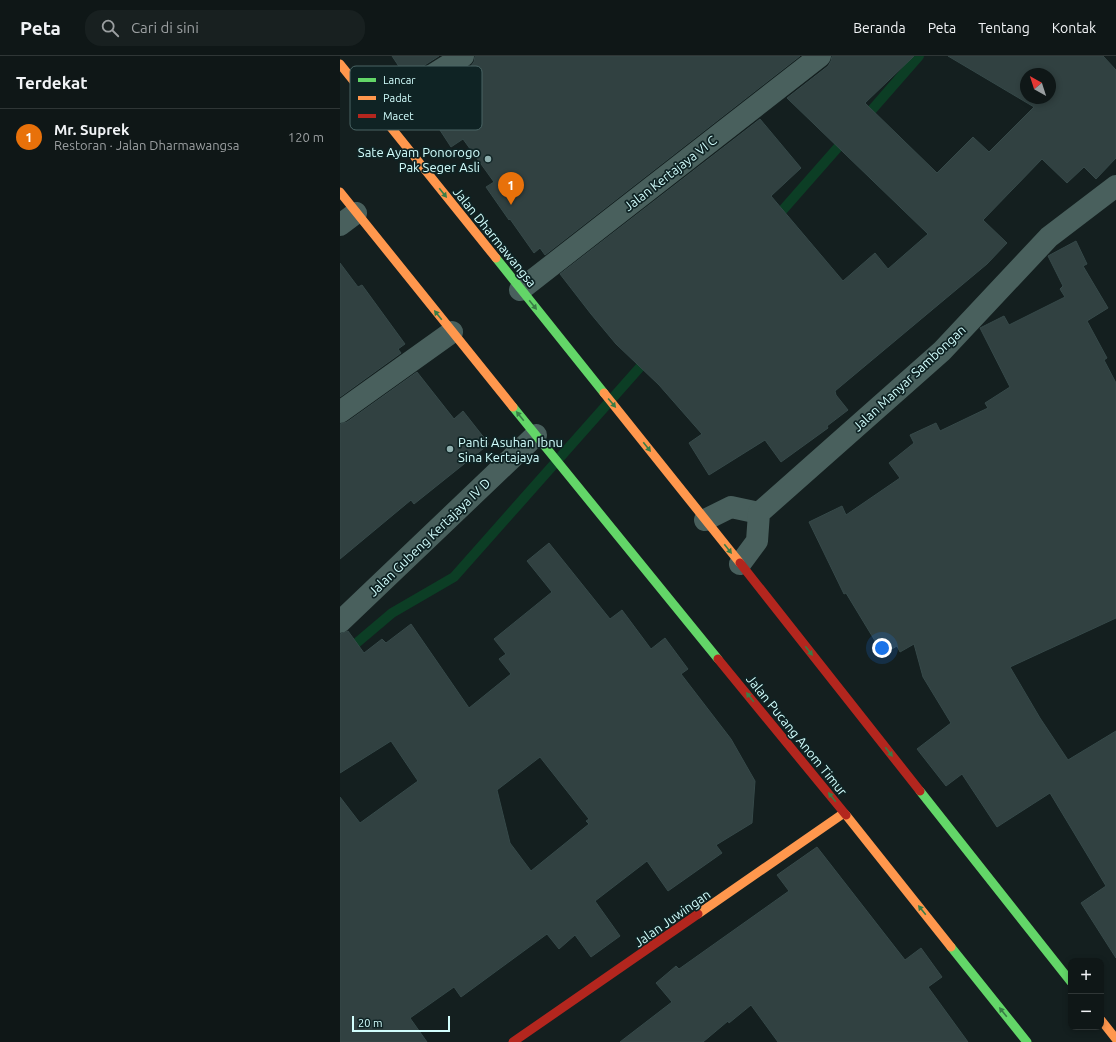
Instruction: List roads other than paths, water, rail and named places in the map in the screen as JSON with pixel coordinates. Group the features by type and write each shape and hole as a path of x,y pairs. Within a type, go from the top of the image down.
{"main road":[{"name":"Jalan Dharmawangsa","path":"340,64 350,76"},
{"name":"Jalan Dharmawangsa","path":"393,130 705,520"},
{"path":"340,192 348,219 452,332 540,441"},
{"name":"Jalan Pucang Anom Timur","path":"540,441 844,812 1027,1042"},
{"path":"705,520 1068,978"},
{"name":"Jalan Juwingan","path":"513,1042 638,957 844,812"},
{"path":"1104,1024 1116,1039"}],"street":[{"path":"447,66 463,56"},
{"name":"Jalan Kertajaya VI C","path":"520,290 820,56"},
{"name":"Jalan Manyar Sambongan","path":"759,512 942,351 1049,237 1116,186"},
{"path":"340,412 452,332"},
{"name":"Jalan Gubeng Kertajaya IV D","path":"340,622 540,441"},
{"path":"705,520 731,507 759,512 757,541 740,564"}],"waterway":[{"path":"863,120 919,56"},
{"path":"774,220 847,137"},
{"path":"340,657 392,613 454,577 649,357"}],"place":[{"name":"Sate Ayam Ponorogo Pak Seger Asli","path":"488,159"},
{"name":"Mr. Suprek","path":"511,205"},
{"name":"Panti Asuhan Ibnu Sina Kertajaya","path":"450,449"}]}
